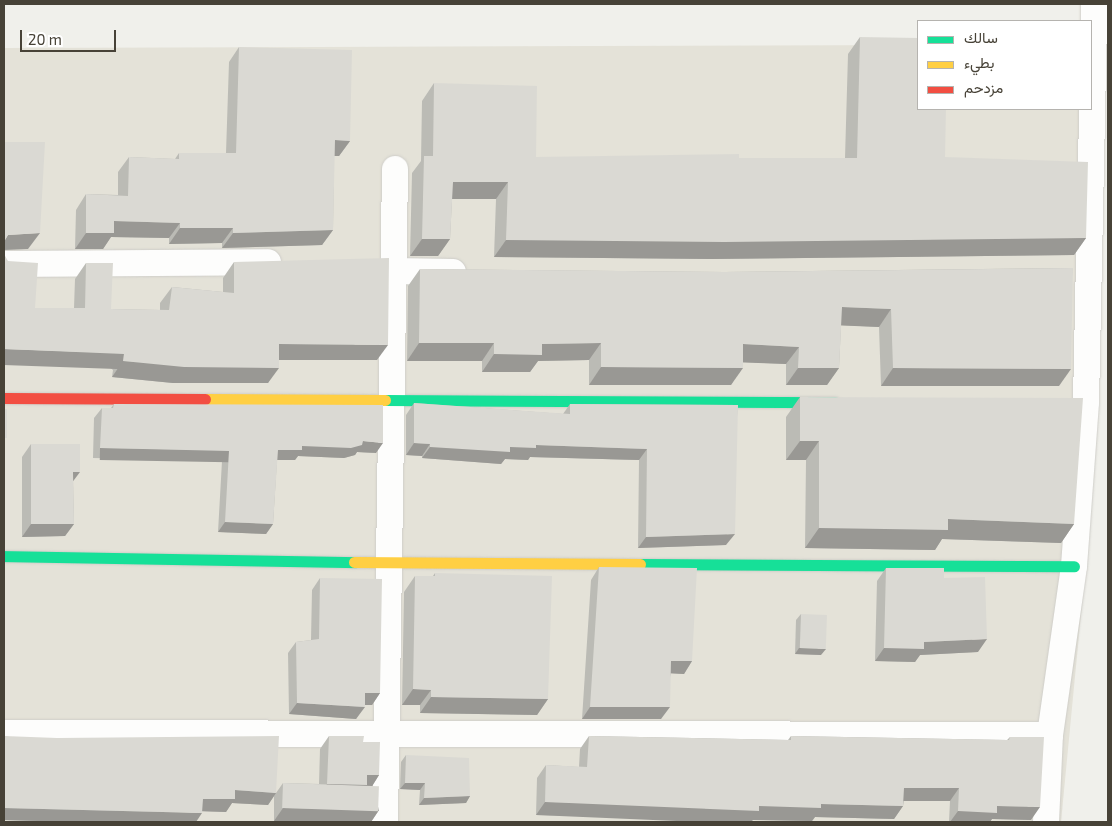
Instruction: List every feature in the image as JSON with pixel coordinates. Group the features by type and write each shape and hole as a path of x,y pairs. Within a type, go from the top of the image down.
{"street":[{"path":"1092,34 1094,4"},
{"path":"1046,822 1050,735 1074,566 1081,402 1076,271 1087,110"},
{"path":"385,822 395,169"},
{"path":"365,259 393,265 473,272"},
{"path":"4,264 289,262"},
{"path":"4,398 848,402"},
{"path":"4,556 390,563 1074,566"},
{"path":"4,733 1050,735"}],"shaded area":[{"path":"917,45 917,110 1091,110 1085,573 1061,822 4,822 4,48"}],"building":[{"path":"860,37 917,38 917,110 946,110 945,157 1088,162 1086,238 724,242 506,240 508,182 453,182 450,239 422,239 424,156 433,156 434,83 537,86 536,157 739,154 739,158 857,158"},
{"path":"239,47 352,50 350,141 335,140 333,230 233,233 233,228 180,228 180,223 114,221 114,233 86,233 86,194 128,196 129,157 179,159 179,153 236,153"},
{"path":"4,142 45,142 40,233 8,235 4,242"},
{"path":"4,254 8,261 38,263 35,308 85,308 86,263 113,263 111,309 169,310 172,287 234,293 234,262 389,258 388,345 279,344 279,368 184,367 123,361 124,354 4,349"},
{"path":"1073,268 1071,369 893,368 891,309 842,307 839,368 798,368 799,347 743,344 743,368 601,367 601,343 542,344 542,355 494,354 494,343 419,343 420,269 724,272"},
{"path":"800,397 1083,398 1074,524 948,519 948,530 819,528 819,441 800,441"},
{"path":"414,403 570,414 570,404 738,405 735,534 646,537 647,449 536,445 536,448 510,447 510,452 430,447 430,444 414,443"},
{"path":"114,404 383,405 383,443 363,441 362,445 351,448 302,446 302,450 278,450 273,524 225,522 229,451 100,448 102,408 113,408"},
{"path":"4,409 7,409 7,438 4,438"},
{"path":"31,444 80,444 80,472 73,472 74,524 31,524"},
{"path":"599,567 697,568 692,661 671,661 670,707 590,707"},
{"path":"886,568 944,568 944,578 985,577 987,639 924,642 924,649 884,648"},
{"path":"435,573 552,576 548,699 431,697 431,690 413,689 415,576 435,576"},
{"path":"320,578 382,579 380,693 365,693 365,707 297,703 296,642 319,639"},
{"path":"801,614 827,615 826,649 800,648"},
{"path":"4,736 57,738 279,736 276,793 235,790 235,799 203,799 202,813 4,808"},
{"path":"329,736 364,736 363,742 380,742 379,775 367,775 367,785 327,784"},
{"path":"589,736 791,740 791,736 1009,740 1010,737 1044,737 1040,807 997,806 997,813 958,811 959,788 904,788 903,806 821,804 821,808 759,806 759,811 545,802 546,765 587,767"},
{"path":"406,755 469,758 470,796 424,798 425,783 405,783"},
{"path":"283,783 379,786 378,811 282,808"}],"traffic: fast":[{"path":"385,400 835,402"},
{"path":"4,556 354,562"},
{"path":"640,564 1074,566"}],"traffic: slow":[{"path":"205,399 385,400"},
{"path":"354,562 640,564"}],"traffic: jam":[{"path":"4,398 205,399"}]}
